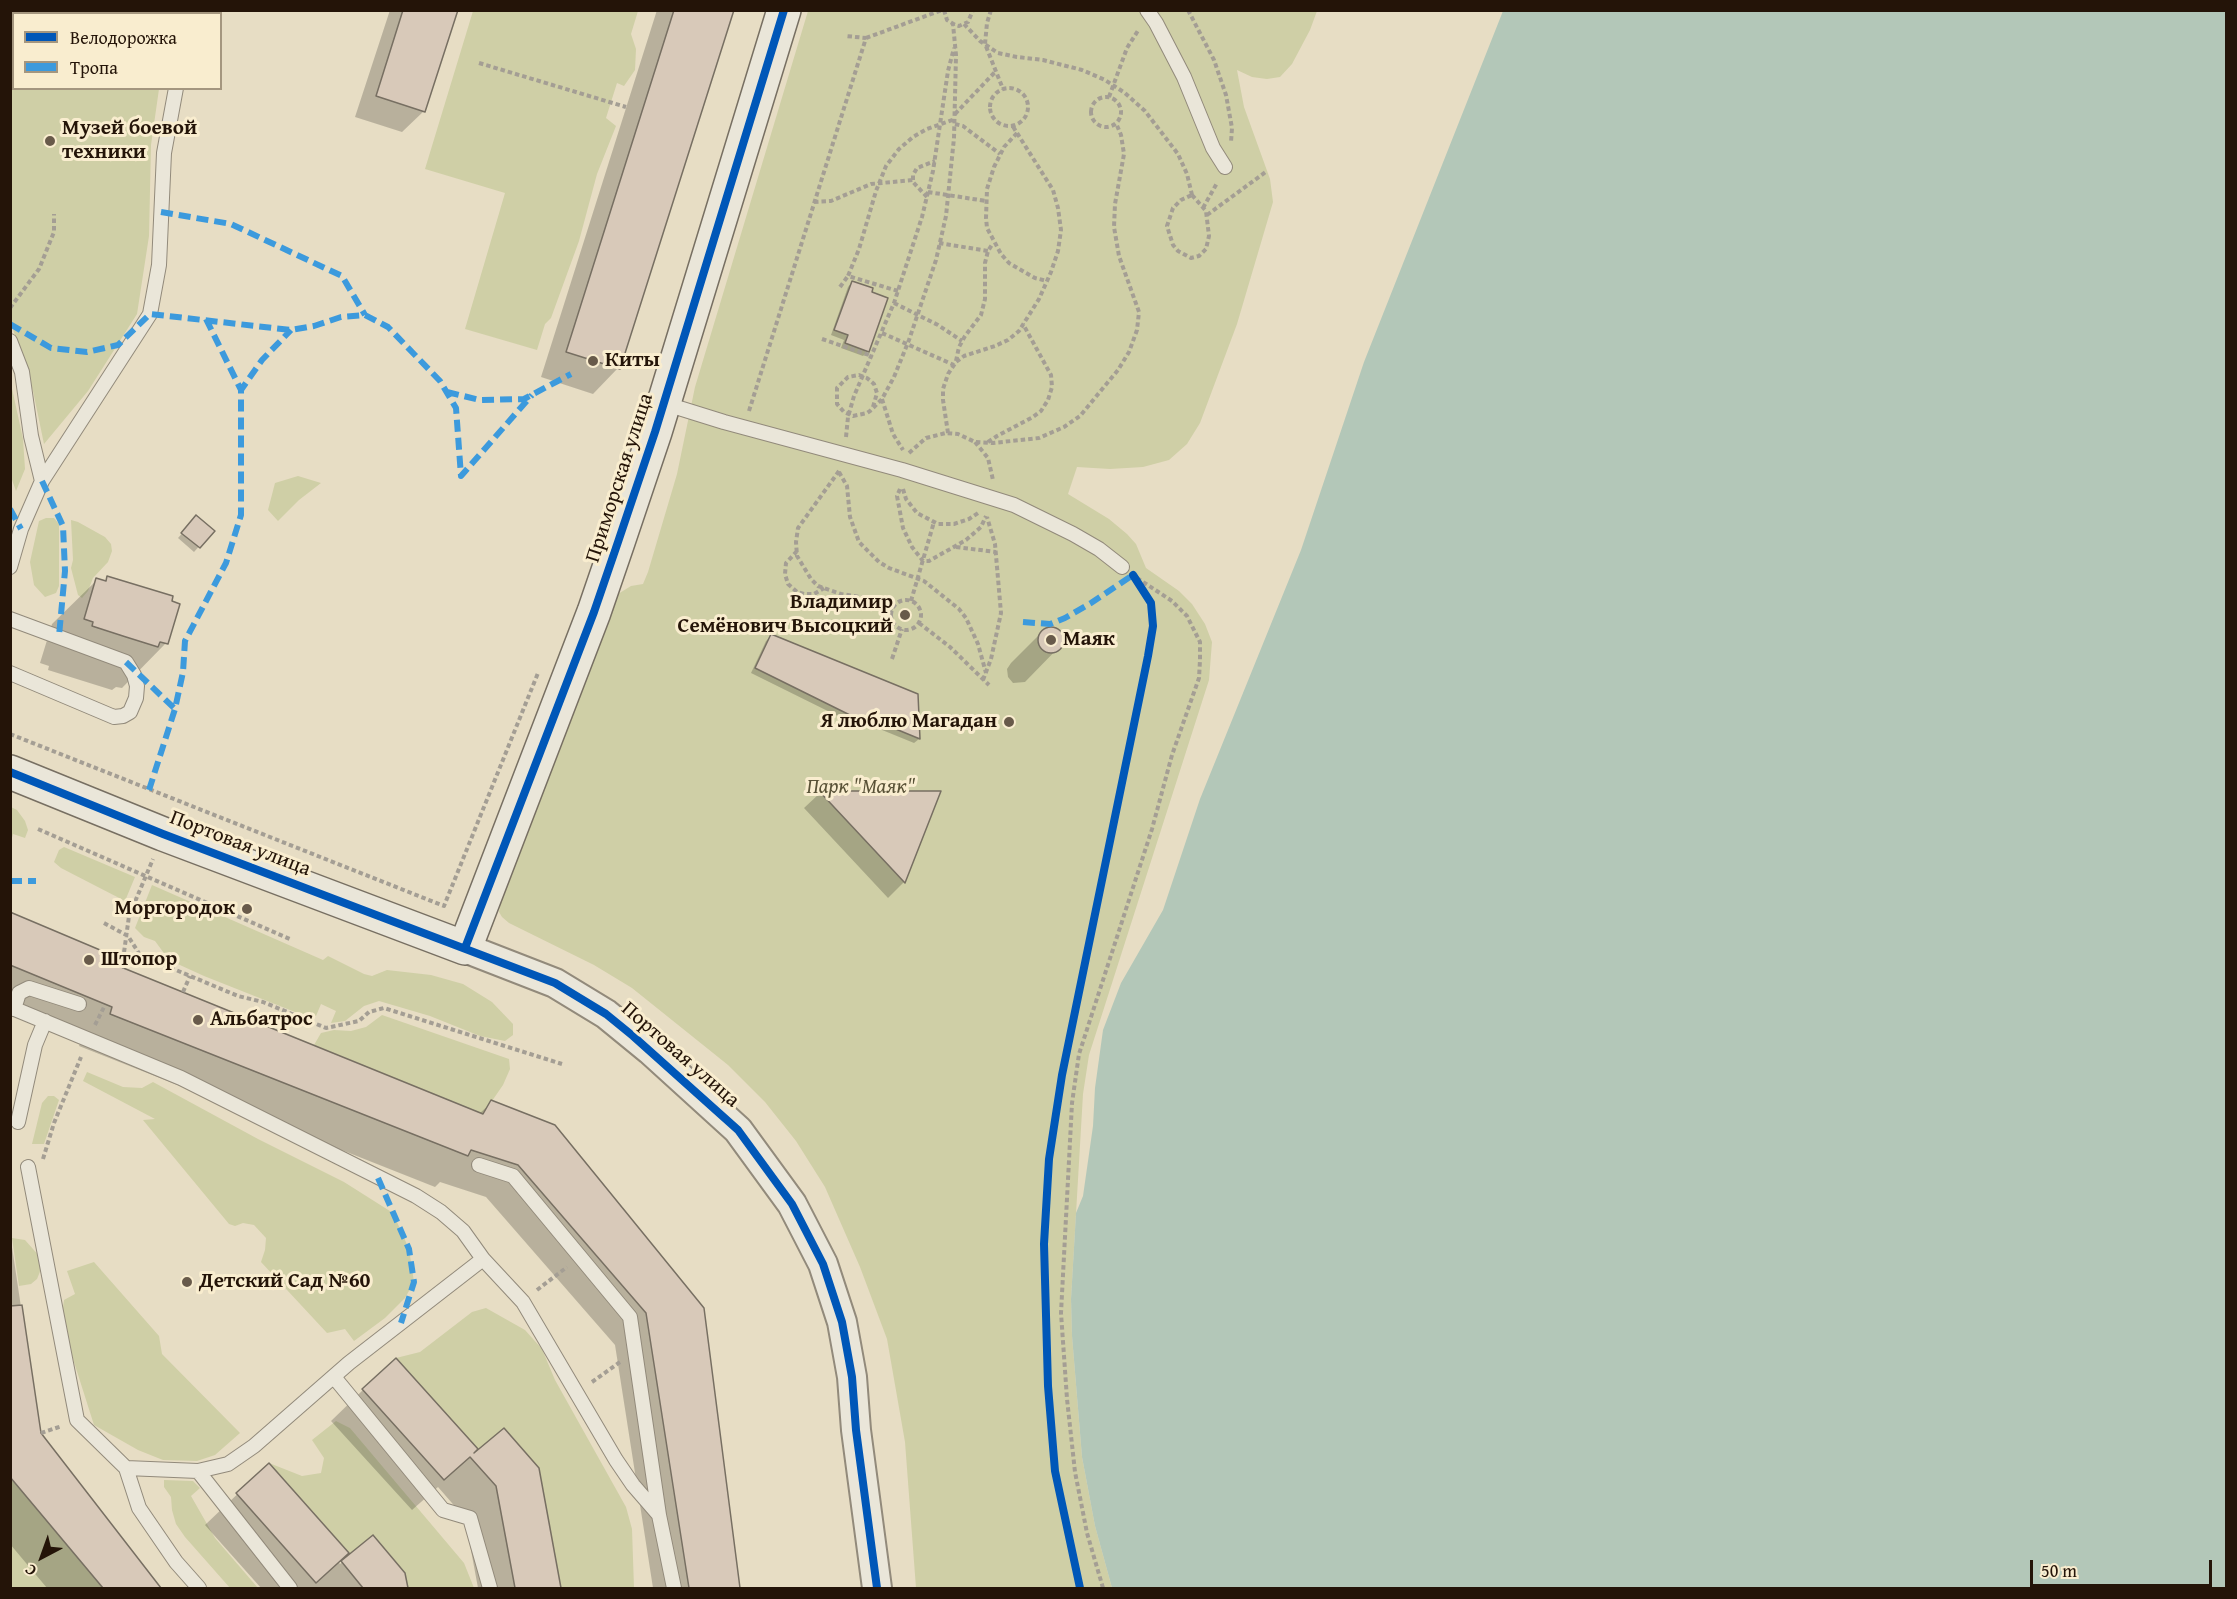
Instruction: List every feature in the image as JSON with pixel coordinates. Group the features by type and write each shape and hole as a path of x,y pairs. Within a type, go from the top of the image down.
{"street":[{"name":"Приморская улица","path":"465,948 594,612 663,403 784,10"},
{"name":"Портовая улица","path":"10,772 164,834 555,983 606,1014 650,1050 738,1130 792,1204 823,1264 842,1322 852,1377 856,1430 877,1588"}],"lane":[{"path":"1145,17 1156,23 1196,102 1213,148 1225,167"},
{"path":"10,567 21,529 42,481 150,314 159,266 164,153 176,90"},
{"path":"10,341 22,372 31,436 42,481"},
{"path":"663,403 724,422 902,470 1014,505 1099,549 1127,571"},
{"path":"10,619 126,662 134,675 137,686 136,698 129,712 123,716 114,717 10,673"},
{"path":"79,1005 29,988 19,993 12,1008 181,1078 416,1196 441,1212 463,1231 483,1259 523,1302 616,1460 633,1485 659,1515"},
{"path":"18,1122 35,1045 45,1021"},
{"path":"479,1165 513,1176 630,1317 659,1515 674,1588"},
{"path":"28,1167 77,1420 126,1468 139,1508 176,1562 199,1588"},
{"path":"126,1468 198,1471 228,1464 254,1446 334,1377 483,1259"},
{"path":"334,1377 443,1509 470,1518 490,1588"},
{"path":"198,1471 290,1588"}],"path":[{"path":"846,36 866,38 943,10 947,20 953,24 964,24 971,18 973,10"},
{"path":"991,10 985,44 1003,89"},
{"path":"1188,10 1214,60 1231,112 1232,141 1225,167 1203,208"},
{"path":"1109,97 1127,48 1145,17"},
{"path":"873,407 877,399 876,389 870,380 863,376 848,377 837,388 837,404 848,414 863,415 873,407 882,399 894,377 918,314 939,243 948,195 955,119 953,24"},
{"path":"964,24 998,53 1043,60 1082,70 1113,85 1145,111 1178,154 1187,174 1192,195 1206,215 1209,236 1206,249 1199,256 1191,258 1178,251 1169,238 1167,221 1176,204 1192,195"},
{"path":"749,412 866,38"},
{"path":"846,441 848,414 894,303 928,195 948,72 955,45"},
{"path":"479,63 626,107"},
{"path":"840,287 848,276 886,166 899,149 913,137 955,119 996,71"},
{"path":"1012,88 1023,93 1028,104 1025,117 1021,122 1012,125 997,122 990,111 991,99 1003,89 1012,88"},
{"path":"1109,97 1120,105 1121,115 1116,123 1107,127 1094,121 1091,111 1099,98 1109,97"},
{"path":"955,119 1000,154"},
{"path":"975,442 1018,442 1039,438 1064,427 1080,416 1099,395 1129,352 1137,330 1139,312 1119,256 1114,227 1115,204 1124,154 1121,135 1116,123"},
{"path":"955,364 964,356 1008,340 1023,324 1047,281 1058,251 1061,230 1053,190 1012,125"},
{"path":"1017,133 1000,154 987,189 986,218 993,242 1001,254 1010,263 1035,278 1047,281"},
{"path":"934,160 917,168 913,175 918,190 928,195 948,195 986,201"},
{"path":"1206,215 1267,171"},
{"path":"814,202 831,201 864,186 913,180"},
{"path":"10,308 39,269 54,232 54,214"},
{"path":"948,433 943,389 955,364 962,341 981,315 985,299 985,264 993,242"},
{"path":"939,243 988,251"},
{"path":"848,276 898,291"},
{"path":"894,303 918,314 962,341"},
{"path":"988,442 1041,411 1052,387 1051,375 1023,324"},
{"path":"882,333 955,364"},
{"path":"822,339 872,356"},
{"path":"882,399 893,434 907,457 916,445 926,438 948,433 966,437 975,442 988,458 992,468 993,485"},
{"path":"842,464 798,528 796,542 802,566 811,579 824,588 841,594 873,599 893,609"},
{"path":"838,472 847,486 850,517 859,542 868,553 889,568 918,578 945,596 966,618 978,644 986,674"},
{"path":"923,561 912,547 903,528 897,496 902,485 911,507 924,518 934,522 954,524 969,519 982,508 996,552 1001,613 994,648 983,680"},
{"path":"923,561 929,561 956,547 976,531 986,515"},
{"path":"911,601 934,522"},
{"path":"956,547 996,552"},
{"path":"798,550 786,563 785,574 788,584 796,592 804,594 814,594 824,588"},
{"path":"1127,571 1149,598"},
{"path":"1103,1588 1087,1533 1075,1472 1061,1313 1072,1103 1080,1054 1152,829 1172,755 1199,678 1200,660 1200,642 1186,616 1172,601 1127,571"},
{"path":"911,601 920,609 921,618 919,623 911,629 902,629 892,619 893,609 899,602 911,601"},
{"path":"919,623 950,647 989,685"},
{"path":"892,659 902,629"},
{"path":"10,734 444,906 538,671"},
{"path":"38,829 292,940"},
{"path":"140,955 122,967 129,916 146,877"},
{"path":"104,923 128,936 140,955 238,996 263,1002 326,1028 358,1021 369,1012 384,1008 562,1064"},
{"path":"183,992 190,976"},
{"path":"32,1189 54,1123 80,1061"},
{"path":"523,1302 581,1256"},
{"path":"578,1392 635,1352"}],"green space":[{"path":"473,11 638,11 631,34 636,49 635,70 624,86 617,83 606,118 616,126 597,174 579,241 551,318 545,324 537,350 465,329 505,193 425,169"},
{"name":"Парк \"Маяк\"","path":"808,11 1317,11 1292,64 1280,77 1267,79 1252,77 1237,70 1244,107 1270,179 1273,202 1237,324 1200,423 1187,444 1169,460 1143,467 1110,469 1077,467 1068,494 1109,519 1127,534 1136,544 1146,568 1179,591 1192,604 1205,624 1212,642 1209,680 1089,1055 1083,1094 1071,1299 1072,1336 1082,1457 1095,1526 1112,1588 916,1588 905,1442 887,1339 860,1267 825,1187 796,1141 765,1102 728,1065 632,988 594,965 509,923 499,912 501,898 609,606 618,594 631,586 643,584 648,572 677,474 695,387"},
{"path":"12,35 12,90 159,90 151,145 149,236 137,314 88,391 44,444 33,391 11,323 10,36"},
{"path":"11,384 23,439 25,469 16,491 11,477"},
{"path":"298,476 321,483 299,500 278,521 268,510 275,483"},
{"path":"54,518 59,524 59,586 56,593 45,597 34,585 30,562 39,521"},
{"path":"71,520 105,537 111,544 112,551 108,562 93,578 88,591 82,598 78,595 71,568 73,560"},
{"path":"11,807 17,810 25,821 28,830 25,838 13,834 11,841"},
{"path":"64,847 135,877 125,901 61,868 54,862 59,850"},
{"path":"152,885 323,960 328,956 364,974 372,976 387,970 431,975 463,984 492,1002 513,1024 513,1035 505,1041 480,1036 430,1016 379,1001 364,1006 345,1021 331,1023 336,1011 321,1004 316,1016 300,1014 204,976 169,960 155,941 144,937 135,928"},
{"path":"382,1015 509,1059 510,1069 503,1085 483,1114 314,1045 321,1033 334,1030 351,1031 366,1027"},
{"path":"87,1072 123,1087 142,1088 153,1082 344,1182 393,1213 409,1249 414,1282 405,1298 385,1318 354,1341 345,1329 327,1333 261,1262 266,1238 254,1225 229,1224 143,1120 155,1119 83,1081"},
{"path":"48,1096 54,1096 59,1100 44,1144 32,1144 42,1103"},
{"path":"12,1238 25,1240 41,1258 41,1269 37,1279 31,1284 19,1286"},
{"path":"94,1262 159,1336 162,1354 240,1433 215,1455 197,1461 163,1460 138,1450 94,1425 67,1340 62,1314 64,1300 75,1294 67,1271"},
{"path":"486,1308 525,1330 542,1349 555,1380 626,1507 632,1529 634,1588 561,1588 538,1468 504,1428 478,1450 396,1358 420,1352 472,1312"},
{"path":"336,1421 350,1428 464,1563 474,1588 408,1588 405,1573 374,1535 350,1554 269,1463 302,1476 321,1473 324,1458 312,1440"},
{"path":"11,1477 103,1588 11,1588"},
{"path":"164,1480 193,1481 200,1488 191,1496 215,1538 258,1588 230,1588 185,1537 176,1524 171,1497 164,1487"}],"shaded area":[{"path":"1503,11 2226,11 2226,1588 1112,1588 1095,1526 1082,1457 1071,1299 1076,1213 1083,1196 1103,1030 1121,983 1163,910 1200,799 1301,550 1364,362"}],"building":[{"path":"403,10 458,10 425,112 376,96"},
{"path":"674,10 734,10 620,369 566,352"},
{"path":"852,281 873,288 872,292 888,298 869,352 845,343 848,335 834,330"},
{"path":"196,515 215,531 200,548 181,533"},
{"path":"107,576 173,596 172,601 180,604 168,644 160,642 158,647 92,626 93,622 84,619 96,578 106,581"},
{"name":"Маяк","path":"1051,627 1060,631 1064,640 1060,649 1051,653 1042,649 1038,640 1042,631"},
{"path":"771,634 918,694 920,739 864,716 862,721 755,668"},
{"path":"819,791 941,791 905,883"},
{"path":"10,912 119,958 116,965 483,1114 491,1100 555,1125 704,1308 740,1588 689,1588 646,1313 518,1165 471,1150 468,1156 110,1014 112,1007 10,965"},
{"path":"22,1305 41,1433 161,1588 103,1588 10,1477 10,1306"},
{"path":"396,1358 478,1449 474,1453 504,1428 539,1468 561,1588 515,1588 496,1486 470,1457 444,1480 362,1389"},
{"path":"269,1463 349,1553 316,1583 236,1493"},
{"path":"373,1535 405,1573 408,1588 363,1588 341,1561"}],"marked path":[{"path":"161,212 231,224 342,276 365,315"},
{"path":"10,324 51,348 87,352 118,345 150,314 291,330 314,326 341,317 365,315 388,327 440,381 456,408 461,476 532,395"},
{"path":"206,319 241,390"},
{"path":"149,790 175,709 183,672 185,641 226,563 241,515 241,390 262,360 291,330"},
{"path":"447,392 480,400 524,399 571,374"},
{"path":"42,481 63,526 65,571 59,636"},
{"path":"10,509 21,529"},
{"path":"1023,622 1050,624 1065,618 1133,575"},
{"path":"126,662 175,709"},
{"path":"10,881 36,881"},
{"path":"378,1178 409,1249 414,1282 401,1323"}],"cycle path":[{"path":"465,948 594,612 618,542 655,432 784,10"},
{"path":"1080,1588 1055,1471 1048,1386 1044,1244 1049,1159 1062,1075 1153,626 1151,603 1133,575"},
{"path":"10,772 163,834 555,983 606,1014 738,1130 792,1204 823,1264 842,1322 852,1377 856,1430 877,1588"}],"place":[{"name":"Музей боевой техники","path":"50,141"},
{"name":"Киты","path":"593,361"},
{"name":"Владимир Семёнович Высоцкий","path":"905,615"},
{"name":"Маяк","path":"1051,640"},
{"name":"Я люблю Магадан","path":"1009,722"},
{"name":"Моргородок","path":"247,909"},
{"name":"Штопор","path":"89,960"},
{"name":"Альбатрос","path":"198,1020"},
{"name":"Детский Сад №60","path":"187,1282"}]}
